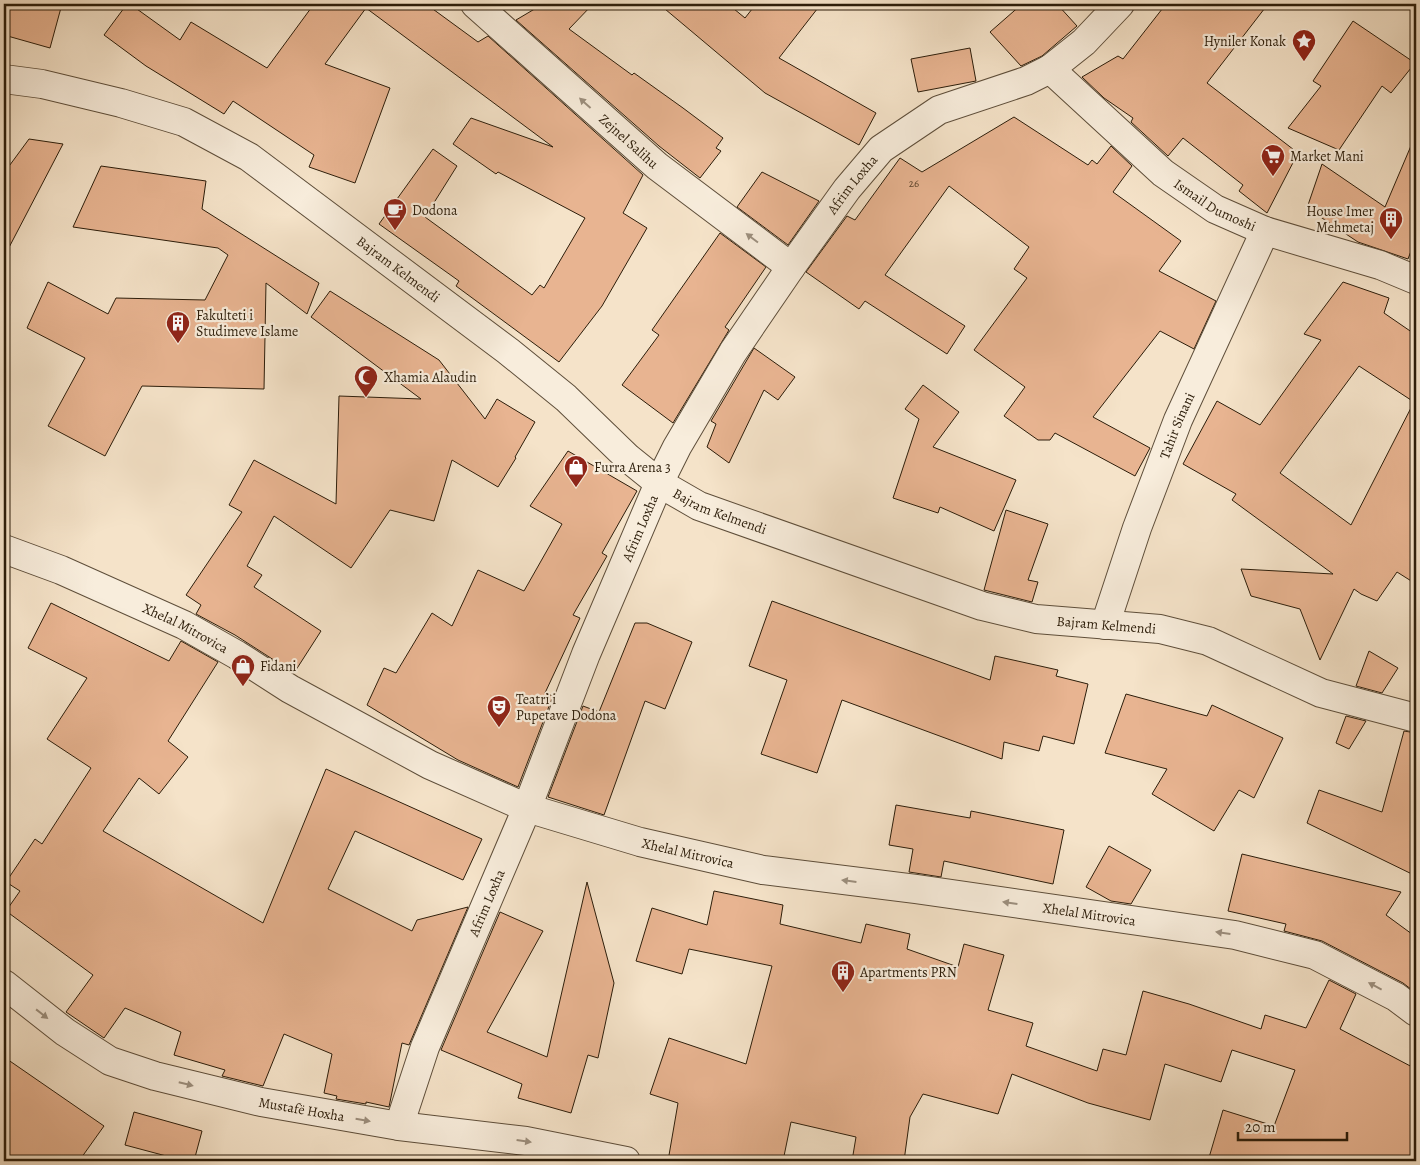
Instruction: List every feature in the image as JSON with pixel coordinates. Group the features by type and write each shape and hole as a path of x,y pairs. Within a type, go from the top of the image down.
{"street":[{"name":"Zejnel Salihu","path":"475,4 657,166 791,268"},
{"name":"Afrim Loxha","path":"399,1126 426,1047 527,808 586,654 659,483 677,447 734,352 791,268 848,190 881,149 939,110 1026,81 1050,69 1084,42 1120,4"},
{"name":"Ismail Dumoshi","path":"1050,69 1163,173 1215,209 1265,231 1380,265 1416,278"},
{"name":"Bajram Kelmendi","path":"4,79 51,86 122,103 184,122 249,157 508,351 566,398 628,458 659,483 699,506 982,606 1036,619 1160,629 1208,641 1321,693 1416,718"},
{"name":"Tahir Sinani","path":"1105,625 1137,528 1178,420 1265,231"},
{"name":"Xhelal Mitrovica","path":"4,549 61,570 184,625 290,689 413,756 527,808 640,842 762,870 916,889 1235,935 1315,955 1396,997 1416,1012"},
{"name":"Mustafë Hoxha","path":"4,984 65,1032 110,1061 155,1076 261,1102 399,1126 526,1140 626,1161"}],"building":[{"path":"4,4 62,4 50,48 4,35"},
{"path":"127,4 130,4 180,40 191,22 267,68 314,4 426,4 478,42 488,36 643,175 623,213 647,228 602,306 559,362 456,286 459,281 379,224 433,149 457,166 425,217 532,295 540,285 544,288 585,218 498,172 496,174 453,144 471,118 553,147 366,8 325,64 390,88 355,183 309,167 314,155 233,101 224,114 146,66 104,35"},
{"path":"543,4 593,4 569,29 632,75 634,73 723,138 716,148 721,151 700,178 659,146 516,20"},
{"path":"659,4 728,4 745,18 756,4 821,4 779,58 876,113 859,145 765,93"},
{"path":"1022,4 1057,4 1077,26 1042,56 1021,66 990,32"},
{"path":"1166,4 1268,4 1207,83 1298,153 1267,213 1239,191 1243,185 1183,138 1168,156 1131,122 1133,118 1104,98 1082,77 1118,56 1123,59"},
{"path":"1353,21 1415,63 1391,93 1382,86 1339,150 1288,128 1321,86 1313,81"},
{"path":"970,48 976,81 918,92 911,59"},
{"path":"1014,117 1088,165 1092,160 1097,164 1111,146 1132,166 1113,192 1181,241 1159,271 1216,301 1194,349 1160,331 1093,417 1150,448 1135,476 1055,433 1050,440 1038,440 1004,416 1025,387 974,350 1027,278 1014,269 1029,247 949,186 885,275 965,326 947,354 865,301 859,309 806,272 847,216 855,220 900,158 922,172"},
{"path":"1416,134 1416,238 1408,259 1358,242 1307,208 1322,164 1385,207"},
{"path":"29,139 63,144 4,257 4,173"},
{"path":"101,166 206,181 202,209 319,283 307,314 266,283 264,389 142,386 105,456 48,426 85,358 27,328 48,282 108,314 116,298 205,300 228,255 218,248 73,227"},
{"path":"762,172 819,201 788,245 737,207"},
{"path":"720,233 766,267 725,327 729,330 673,423 622,385 659,335 652,330"},
{"path":"1343,282 1389,298 1384,313 1416,335 1416,584 1397,572 1377,601 1354,589 1320,660 1300,609 1251,596 1241,569 1333,574 1232,500 1236,494 1183,464 1217,401 1260,425 1321,340 1304,334","holes":["1359,366 1414,402 1351,525 1280,473"]},
{"path":"330,291 439,360 485,419 497,399 535,422 498,487 452,460 434,521 390,510 351,568 274,516 247,566 262,575 254,587 321,631 294,673 235,635 196,614 201,605 186,595 242,512 229,505 254,460 336,504 339,396 421,399 311,317"},
{"path":"754,348 795,377 778,400 764,390 729,463 707,447 716,424 711,421"},
{"path":"923,385 959,412 933,447 1016,480 994,531 940,507 938,513 893,498 919,419 905,409"},
{"path":"568,451 637,491 602,553 607,556 573,615 580,618 545,693 553,696 518,787 458,760 367,705 384,668 396,673 432,613 452,626 478,570 524,591 562,524 530,506"},
{"path":"1006,510 1048,524 1028,580 1038,582 1032,602 984,590"},
{"path":"772,601 990,680 995,656 1058,670 1056,676 1088,684 1074,744 1043,736 1039,751 1004,742 1002,759 842,700 817,773 761,754 787,680 749,666"},
{"path":"51,603 169,661 181,641 218,662 168,741 188,757 159,794 139,778 103,831 263,923 326,769 482,839 463,880 355,831 328,889 412,931 417,920 468,907 409,1045 402,1043 389,1107 366,1102 366,1104 336,1099 337,1096 324,1093 332,1054 284,1034 263,1086 222,1076 225,1070 174,1055 181,1032 125,1008 104,1038 66,1012 93,975 6,911 20,891 6,882 35,839 42,844 91,768 47,739 87,678 28,648"},
{"path":"635,623 647,623 692,642 665,709 645,701 604,815 548,797 583,706 599,712"},
{"path":"1369,651 1398,668 1382,693 1356,686"},
{"path":"1126,694 1207,716 1212,705 1283,738 1254,798 1239,790 1214,831 1152,794 1167,769 1105,753"},
{"path":"1346,716 1366,721 1349,749 1336,743"},
{"path":"1404,731 1416,733 1416,876 1307,823 1319,790 1382,812"},
{"path":"896,805 970,818 971,811 1064,830 1053,884 944,861 941,877 909,872 913,849 889,845"},
{"path":"1109,846 1151,870 1131,904 1111,901 1086,887"},
{"path":"1242,854 1401,892 1386,915 1416,937 1416,993 1403,983 1322,941 1284,931 1286,924 1228,911"},
{"path":"587,882 614,983 598,1058 588,1055 571,1113 518,1098 522,1084 441,1050 500,912 543,931 487,1032 547,1057"},
{"path":"714,891 783,905 780,924 861,943 866,924 910,934 907,949 958,967 964,944 1004,955 988,1010 1033,1023 1026,1046 1097,1071 1103,1049 1126,1055 1143,991 1189,1004 1261,1029 1265,1015 1306,1028 1329,980 1356,994 1340,1029 1416,1069 1416,1161 1208,1161 1223,1110 1274,1126 1295,1070 1232,1050 1221,1082 1165,1064 1150,1120 1088,1103 1012,1074 998,1114 923,1094 910,1117 904,1161 852,1161 856,1137 791,1122 783,1161 668,1161 678,1103 650,1094 669,1038 746,1064 772,966 689,949 682,974 636,961 652,908 707,925"},
{"path":"4,1057 104,1126 79,1161 4,1161"},
{"path":"134,1112 202,1131 194,1161 185,1161 125,1145"}],"place":[{"name":"Hyniler Konak","path":"1304,62"},
{"name":"Market Mani","path":"1273,177"},
{"name":"Dodona","path":"395,231"},
{"name":"House Imer Mehmetaj","path":"1391,240"},
{"name":"Fakulteti i Studimeve Islame","path":"178,344"},
{"name":"Xhamia Alaudin","path":"366,398"},
{"name":"Furra Arena 3","path":"576,488"},
{"name":"Fidani","path":"243,687"},
{"name":"Teatri i Pupetave Dodona","path":"499,728"},
{"name":"Apartments PRN","path":"843,993"}]}
